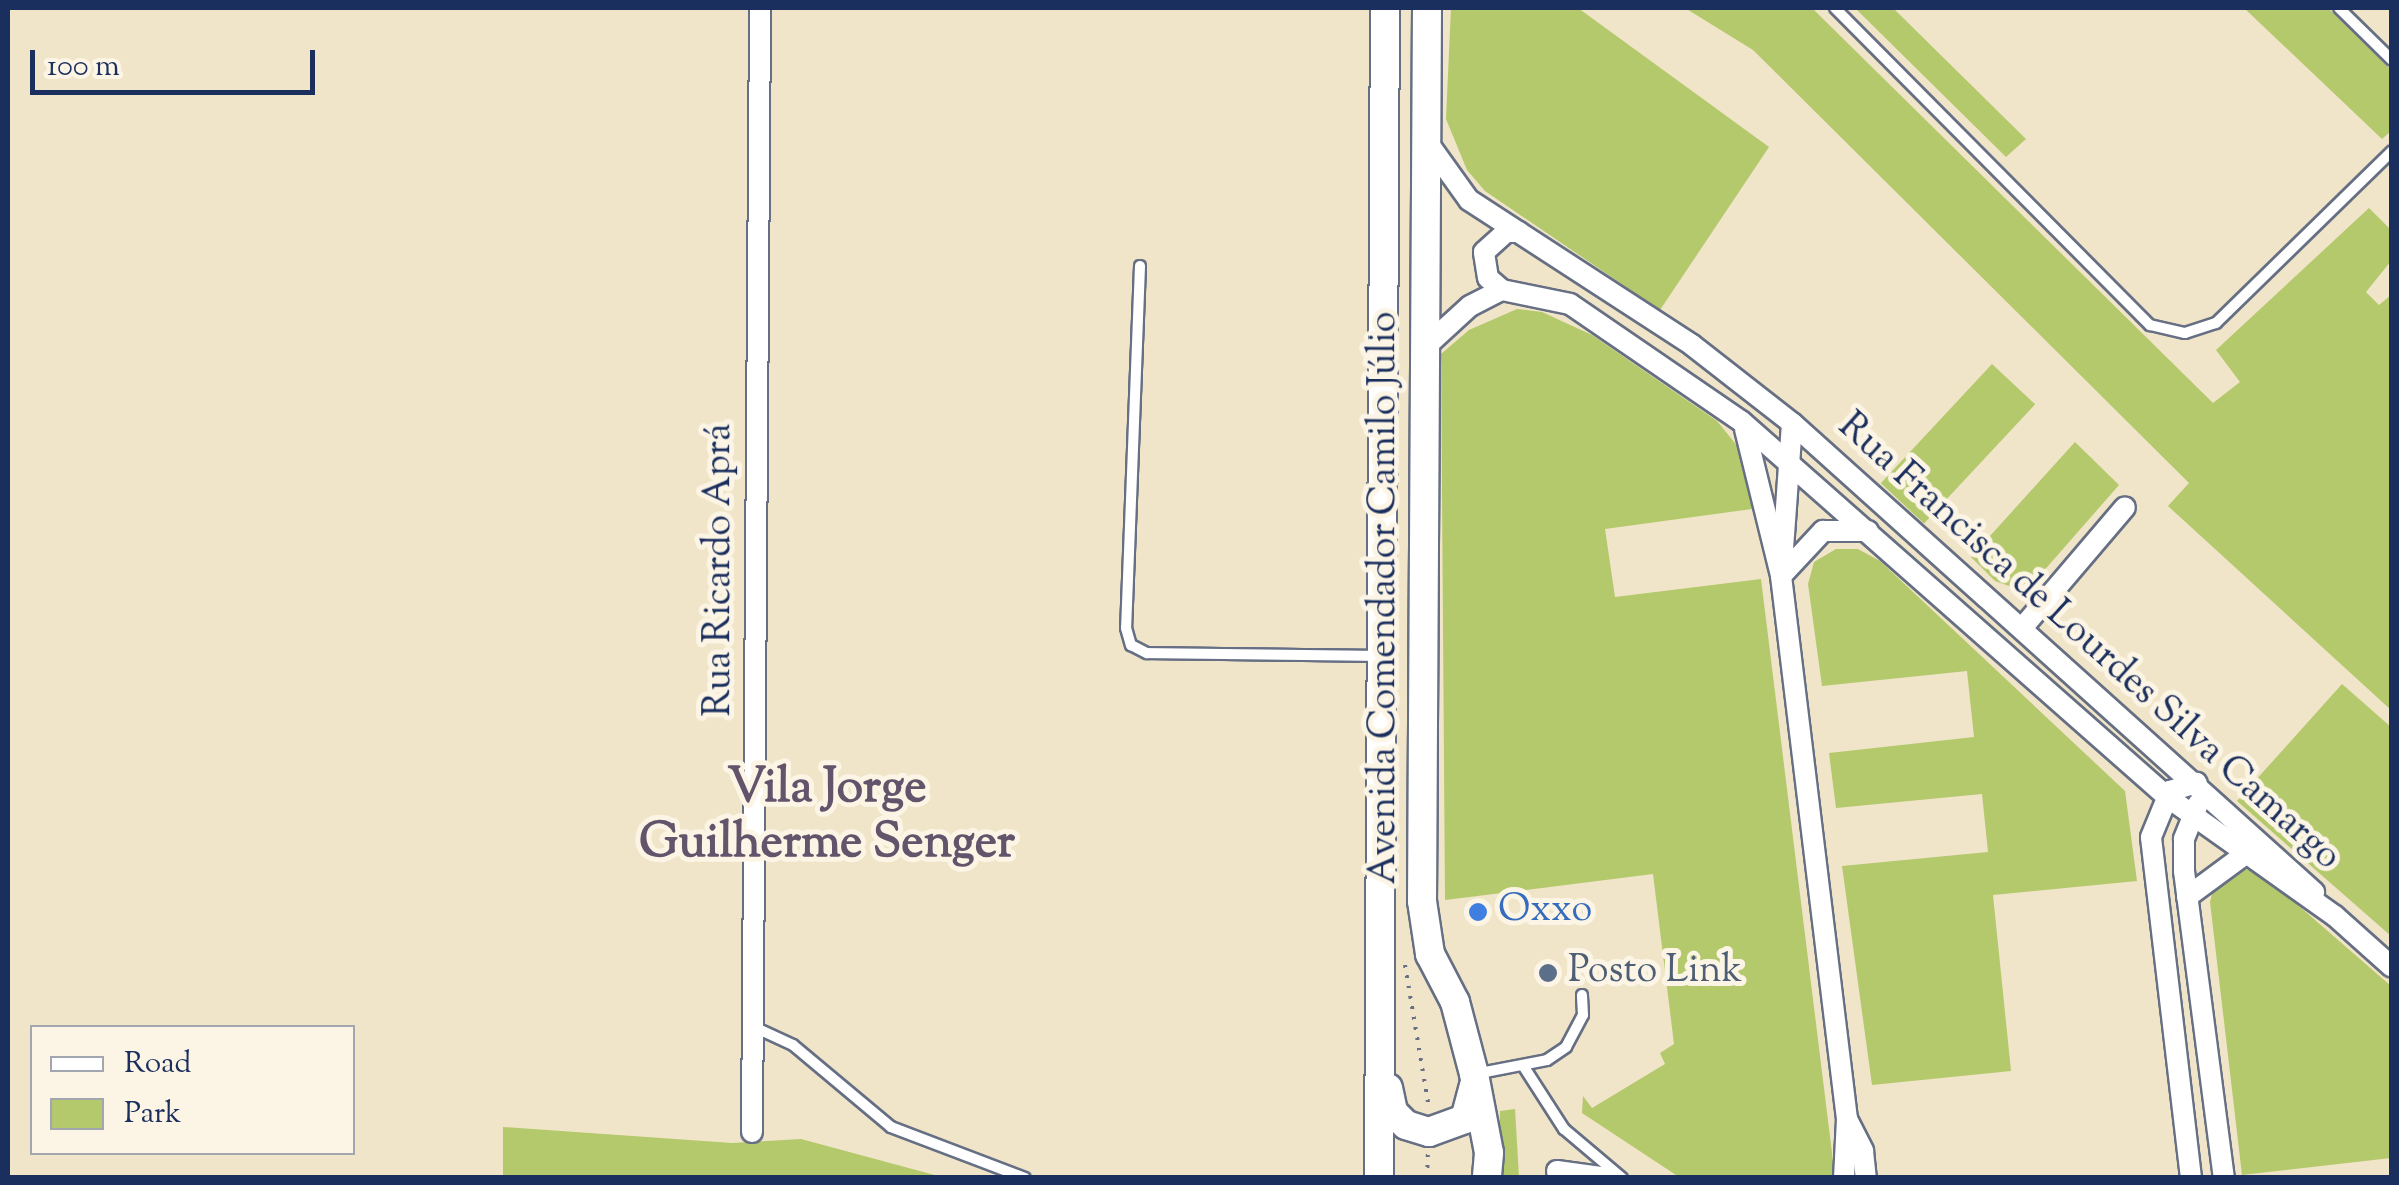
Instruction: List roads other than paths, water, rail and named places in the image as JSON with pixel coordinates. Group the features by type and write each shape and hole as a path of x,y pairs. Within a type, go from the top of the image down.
{"main road":[{"name":"Avenida Comendador Camilo Júlio","path":"1379,1178 1386,8"},
{"name":"Avenida Comendador Camilo Júlio","path":"1428,8 1422,900 1430,954 1455,1002 1474,1074 1489,1153 1486,1178"},
{"path":"1382,1062 1393,1112 1406,1125 1429,1132 1465,1119 1474,1103 1474,1074"}],"street":[{"name":"Rua Ricardo Aprá","path":"752,1132 760,8"},
{"name":"Rua Francisca de Lourdes Silva Camargo","path":"1426,139 1456,187 1692,345 1790,422 2201,786 2302,878 2335,916"},
{"path":"1424,348 1470,306 1502,290 1488,278 1484,252 1506,232 1519,232"},
{"name":"Rua Francisca de Lourdes Silva Camargo","path":"1502,290 1570,304 1741,422 2166,796 2335,916 2392,966"},
{"name":"Rua Francisca de Lourdes Silva Camargo","path":"1763,439 1771,421 1790,422"},
{"path":"1741,422 1760,470 1781,576 1847,1119 1844,1178"},
{"name":"Rua Francisca de Lourdes Silva Camargo","path":"1789,462 1790,422"},
{"path":"1760,470 1763,439"},
{"path":"1781,576 1789,462"},
{"path":"2022,627 2125,508"},
{"path":"1781,576 1824,531 1869,532"},
{"path":"2191,1178 2153,883 2151,836 2166,796 2201,786"},
{"path":"2201,786 2184,839 2186,887 2224,1178"},
{"path":"2186,887 2244,855"},
{"path":"2153,883 2165,867 2186,887"},
{"path":"1847,1119 1863,1152 1866,1178"},
{"path":"1557,1171 1608,1178"}],"lane":[{"path":"1835,8 2150,325 2185,333 2216,322 2392,151"},
{"path":"2339,8 2392,60"},
{"path":"1140,266 1126,628 1131,645 1146,653 1380,656"},
{"path":"1474,1074 1524,1066 1566,1047 1584,1015 1582,994"},
{"path":"753,1027 792,1045 891,1126 1025,1178"},
{"path":"1524,1066 1564,1130 1622,1178"}],"place":[{"name":"Oxxo","path":"1478,912"},
{"name":"Posto Link","path":"1548,973"}],"district":[{"name":"Vila Jorge Guilherme Senger","path":"827,816"}]}
